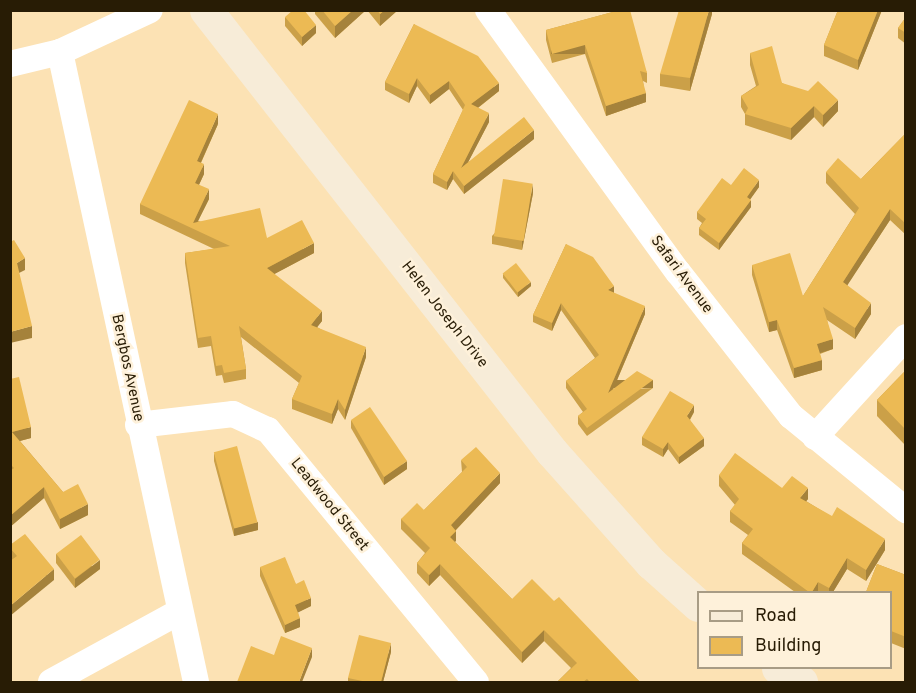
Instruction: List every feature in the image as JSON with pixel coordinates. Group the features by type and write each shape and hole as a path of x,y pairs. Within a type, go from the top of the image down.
{"street":[{"path":"10,64 60,52 150,10"},
{"name":"Helen Joseph Drive","path":"206,10 552,452 651,563 697,603"},
{"name":"Safari Avenue","path":"488,10 678,272 791,416 906,510"},
{"name":"Bergbos Avenue","path":"60,52 138,425 196,682"},
{"path":"815,437 906,337"},
{"name":"Leadwood Street","path":"138,425 232,414 268,430 476,682"},
{"path":"51,682 179,612"},
{"path":"780,669 801,682"}],"building":[{"path":"293,10 304,10 316,25 302,37 285,17"},
{"path":"322,10 353,10 335,26"},
{"path":"620,10 630,10 647,73 640,71 646,93 606,106 585,45 552,54 546,30"},
{"path":"679,10 709,10 690,78 660,74"},
{"path":"838,10 878,10 858,60 824,45"},
{"path":"906,17 906,33 898,28"},
{"path":"414,24 478,56 499,83 471,104 489,113 461,168 524,117 534,130 464,186 453,171 447,182 433,174 465,105 449,81 430,95 417,78 409,94 385,82"},
{"path":"772,46 782,83 808,91 818,81 838,100 823,115 814,106 791,128 745,114 748,108 741,96 759,85 750,53"},
{"path":"189,100 218,114 197,161 204,164 195,183 209,189 193,223 260,208 267,238 302,220 314,243 267,268 322,311 311,325 366,347 345,410 338,399 332,414 292,399 302,376 239,326 246,369 224,373 222,365 216,366 211,336 198,338 185,253 230,246 140,204"},
{"path":"906,133 906,224 890,209 843,282 871,303 855,328 823,307 833,339 817,344 822,360 794,368 777,320 769,322 752,265 790,253 803,296 859,208 826,172 838,158 861,179"},
{"path":"744,168 759,180 747,197 751,200 719,243 699,228 706,219 697,212 722,178 731,185"},
{"path":"503,179 533,184 524,241 494,236"},
{"path":"14,240 25,258 17,263 32,326 10,332 10,242"},
{"path":"566,244 593,257 614,286 608,290 645,306 608,393 637,371 653,380 587,428 578,416 587,409 566,381 599,355 561,303 552,323 533,315"},
{"path":"516,263 531,282 517,292 503,273"},
{"path":"906,370 906,430 877,400"},
{"path":"19,377 31,427 12,432 63,492 78,484 88,504 60,519 44,487 10,516 10,471 14,468 10,464 10,379"},
{"path":"670,391 694,405 687,416 704,438 679,457 668,442 663,449 642,437"},
{"path":"370,407 407,461 384,477 351,420"},
{"path":"237,446 257,522 234,529 214,452"},
{"path":"476,447 500,473 451,525 456,531 450,537 512,599 532,579 554,601 559,597 640,682 590,682 587,679 583,682 557,682 577,663 544,630 522,652 440,564 429,575 417,563 430,548 401,519 417,503 424,510 467,467 461,460"},
{"path":"735,453 782,488 792,476 808,488 800,498 832,516 837,507 885,539 866,570 847,558 829,588 818,582 813,591 808,591 742,543 753,529 730,511 739,499 719,475"},
{"path":"25,534 54,569 10,606 10,561 17,556 10,545"},
{"path":"81,535 100,560 75,578 56,554"},
{"path":"285,557 296,584 304,580 311,598 295,605 300,618 285,625 260,567"},
{"path":"877,564 906,575 906,637 892,631 892,591 866,591"},
{"path":"359,635 391,643 381,682 348,678"},
{"path":"281,636 312,648 299,682 237,682 251,646 274,655"}]}
